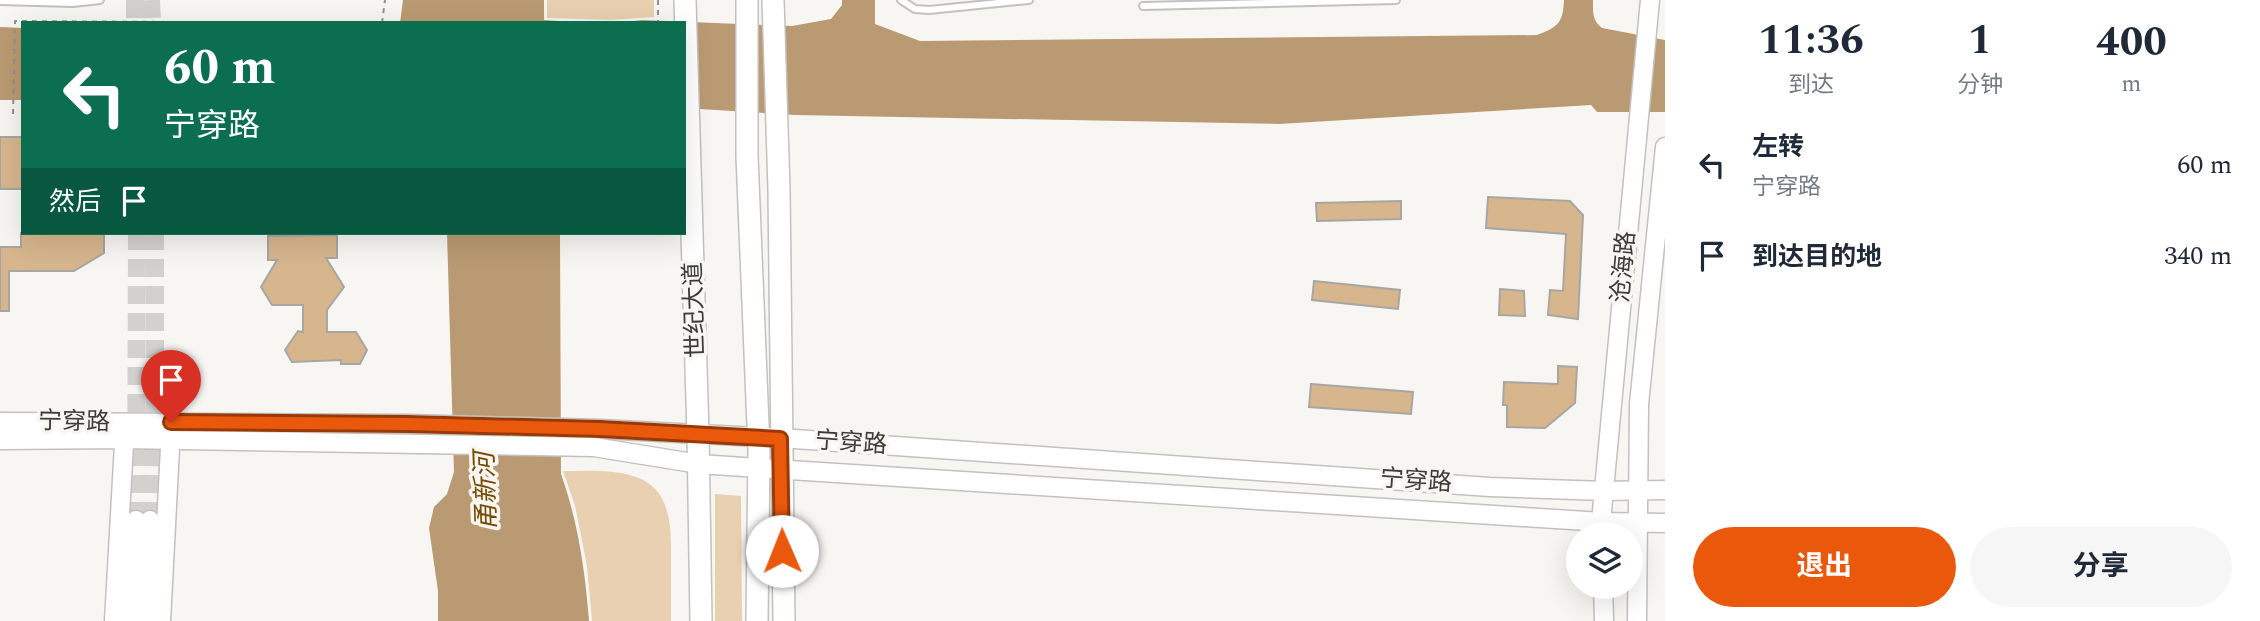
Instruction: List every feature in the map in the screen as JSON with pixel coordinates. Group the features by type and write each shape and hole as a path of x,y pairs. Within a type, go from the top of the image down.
{"highway":[{"name":"世纪大道","path":"685,0 686,21"},
{"path":"747,0 747,156 758,468 757,621"},
{"path":"773,0 784,621"},
{"name":"世纪大道","path":"686,32 701,621"}],"main road":[{"name":"沧海路","path":"1602,522 1650,1"},
{"name":"沧海路","path":"1637,522 1639,404 1665,147"},
{"name":"宁穿路","path":"0,422 124,431 172,441 594,447 699,464 1484,513 1566,523"},
{"name":"宁穿路","path":"0,440 124,431 171,422 600,429 1490,487 1604,491"},
{"path":"161,621 171,422"},
{"path":"114,621 124,431"},
{"path":"1604,491 1665,490"},
{"path":"130,621 143,520 146,621"},
{"name":"宁穿路","path":"1643,523 1665,523"},
{"path":"1603,599 1604,621"},
{"name":"沧海路","path":"1637,599 1637,621"}],"lane":[{"path":"0,1 73,3 100,0"},
{"path":"901,0 915,9 929,10 1029,0"},
{"path":"1143,6 1236,1 1396,0"}],"path":[{"path":"382,21 384,0"},
{"path":"658,0 659,21"},
{"path":"13,114 16,21 21,21"}],"shaded area":[{"path":"547,0 654,0 654,17 611,20 547,18"},
{"path":"563,471 616,472 633,476 656,490 663,500 670,523 671,621 592,621 587,566 575,506"},
{"path":"715,494 741,496 742,621 715,621"}],"water":[{"path":"403,0 544,0 544,20 558,21 400,21"},
{"path":"842,0 875,0 875,24 920,41 1537,35 1558,23 1564,0 1593,0 1595,19 1602,28 1665,40 1665,112 1597,112 1591,105 1279,124 795,115 686,108 686,22 792,26 831,19 842,5"},
{"path":"0,27 21,28 21,100 0,100"},
{"name":"甬新河","path":"447,235 560,235 561,474 580,546 589,621 438,621 438,591 429,528 434,507 447,494 454,472"}],"building":[{"path":"0,137 21,137 21,189 0,189"},
{"path":"1488,197 1570,201 1583,215 1578,319 1548,315 1550,290 1563,291 1566,234 1486,228"},
{"path":"1401,201 1401,219 1317,221 1316,203"},
{"path":"21,235 104,235 104,253 74,271 9,271 9,311 0,311 0,247 21,247"},
{"path":"337,235 337,258 326,258 344,287 327,310 327,332 356,332 367,350 360,364 341,364 341,360 292,362 285,350 298,331 303,332 303,305 272,305 261,287 277,260 268,260 268,236"},
{"path":"1314,281 1400,290 1398,309 1312,300"},
{"path":"1500,289 1524,291 1525,316 1499,315"},
{"path":"1558,366 1577,367 1575,403 1545,428 1507,427 1507,405 1503,405 1504,382 1558,384"},
{"path":"1311,384 1413,392 1411,414 1309,407"}],"tunnel":[{"path":"135,0 135,21"},
{"path":"151,0 152,21"},
{"path":"136,520 137,235"},
{"path":"150,520 155,388 155,235"}],"route":[{"path":"171,422 600,429 780,439 782,551"}]}
